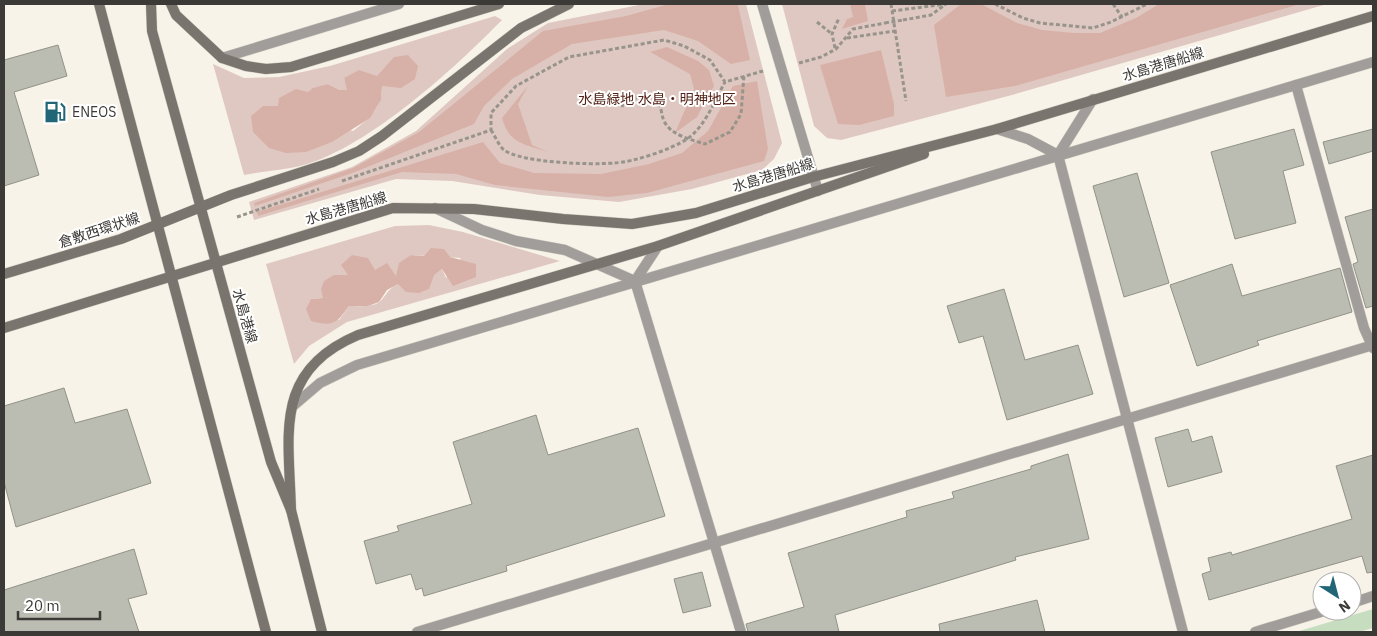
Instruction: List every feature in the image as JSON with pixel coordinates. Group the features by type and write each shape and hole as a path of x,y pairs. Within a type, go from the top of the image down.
{"main road":[{"path":"99,4 173,276 266,632"},
{"name":"水島港線","path":"151,4 152,31 200,208 271,462 291,510 322,632"},
{"path":"170,4 176,15 222,58 246,66 266,69 291,67 498,4"},
{"path":"200,208 359,151 382,136 521,28 569,4"},
{"name":"水島港唐船線","path":"173,276 393,208 430,206 632,224 696,213 813,177 997,129 1373,16"},
{"path":"291,510 288,421 295,391 309,367 326,351 341,342 358,335 658,246 997,129"},
{"name":"倉敷西環状線","path":"4,274 121,239 200,208"},
{"path":"4,328 173,276"}],"street":[{"path":"222,58 399,4"},
{"path":"762,4 818,191"},
{"path":"293,406 320,383 357,365 1373,62"},
{"path":"417,632 714,544 1126,418 1373,346 1364,328 1296,85"},
{"path":"1093,99 1058,155 1183,632"},
{"path":"997,129 1028,139 1058,155"},
{"path":"430,206 482,230 516,241 565,250 635,281 740,632"},
{"path":"635,281 658,246"},
{"path":"1255,632 1312,615"}],"path":[{"path":"891,4 906,101"},
{"path":"892,11 946,4"},
{"path":"796,64 821,58 836,49 853,29 931,15 946,4"},
{"path":"995,4 1023,18 1040,23 1093,28 1122,17 1147,4"},
{"path":"1113,4 1122,17"},
{"path":"832,34 839,18"},
{"path":"817,22 832,34 836,49"},
{"path":"846,38 895,31"},
{"path":"725,82 710,60 684,46 664,40 604,49 569,57 516,86 491,113 491,130 504,149 520,156 561,162 615,164 654,154 688,139 705,119 725,82 766,70"},
{"path":"622,107 625,99 652,96 659,103 663,111 664,120 670,129 688,139 705,144 730,132 741,114 744,75"},
{"path":"341,182 491,130"},
{"path":"237,217 322,188"}],"green space":[{"name":"水島緑地 水島・明神地区","path":"644,4 746,4 782,143 774,159 762,170 692,189 619,202 540,195 452,181 396,179 254,220 249,202 352,167 416,131 507,49 548,23"},
{"path":"782,4 1327,4 1012,95 841,140 827,138 814,126"},
{"path":"495,16 502,20 436,82 383,123 356,141 330,155 304,165 244,175 213,64 244,78 279,77 330,66","holes":["377,76 382,92 377,107 353,131 263,106 279,106 328,84 340,90 348,90 344,78"]},
{"path":"429,225 463,232 560,261 347,322 309,346 294,364 266,264 395,226","holes":["411,255 461,258 446,278 442,269 427,277 398,284 391,288 376,304 349,306 339,320 311,299 323,298 334,275 348,276 375,270 396,277"]}],"shaded area":[{"path":"669,4 738,5 750,60 731,64 698,41 664,30 572,44 512,79 484,106 474,124 355,172 255,206 254,203 353,168 419,132 543,31 626,16"},
{"path":"850,4 865,4 868,21 842,29 847,19 853,17"},
{"path":"961,4 981,4 1017,23 1042,30 1100,33 1136,18 1159,4 1300,4 1015,86 946,97 934,25"},
{"path":"667,47 698,61 709,70 714,86 697,117 675,133 694,89 690,74 650,52"},
{"path":"881,50 894,104 894,116 859,125 838,124 820,65"},
{"path":"408,55 418,66 415,79 401,88 382,86 381,100 370,118 332,142 306,152 286,153 269,148 253,132 251,116 263,106 278,106 279,98 296,89 308,92 313,88 328,84 340,90 347,90 344,78 359,70 377,76 394,57"},
{"path":"757,81 768,149 764,161 647,193 608,197 495,185 456,174 402,172 258,216 257,212 483,142 500,163 534,173 601,174 649,164 682,153 708,131 733,86"},
{"path":"528,86 518,104 532,145 548,152 519,142 509,133 502,118"},
{"path":"431,248 444,249 450,257 476,264 476,277 453,286 442,269 434,275 429,289 419,293 406,292 398,284 387,290 379,302 368,306 349,306 341,317 329,324 311,321 306,309 311,299 323,298 321,289 324,281 334,275 348,275 341,265 352,255 368,258 375,270 387,263 396,276 399,263 411,255 424,256"},
{"path":"1373,609 1373,628 1359,632 1296,632 1333,621 1362,621 1362,612"}],"building":[{"path":"58,45 67,76 14,92 39,175 4,186 4,60"},
{"path":"1294,129 1304,165 1283,171 1296,223 1235,239 1211,152"},
{"path":"1373,129 1373,151 1329,164 1323,142"},
{"path":"1137,173 1169,283 1124,297 1093,186"},
{"path":"1373,209 1373,306 1366,308 1353,264 1358,262 1345,217"},
{"path":"1232,264 1242,296 1340,268 1352,312 1257,341 1259,345 1197,366 1170,285"},
{"path":"1004,289 1025,360 1078,345 1093,394 1007,420 983,336 959,343 947,306"},
{"path":"64,388 75,423 127,409 151,483 16,527 4,482 4,406"},
{"path":"536,415 548,455 638,428 665,516 506,566 507,571 424,596 422,588 416,590 411,574 376,584 364,541 399,531 397,526 472,504 453,442"},
{"path":"1188,429 1192,442 1212,436 1222,472 1168,487 1155,438"},
{"path":"1068,454 1089,539 1015,557 1016,560 835,615 839,632 748,632 746,624 804,607 788,553 907,517 906,511 954,498 952,492 1031,469 1031,466"},
{"path":"1373,455 1373,572 1367,573 1362,556 1209,600 1202,574 1211,571 1208,558 1231,552 1232,555 1352,519 1336,466"},
{"path":"134,549 147,594 128,599 139,632 4,632 4,590"},
{"path":"702,572 711,606 683,613 674,579"},
{"path":"1037,600 1045,632 940,632 939,624"}],"place":[{"name":"ENEOS","path":"55,112"}]}
